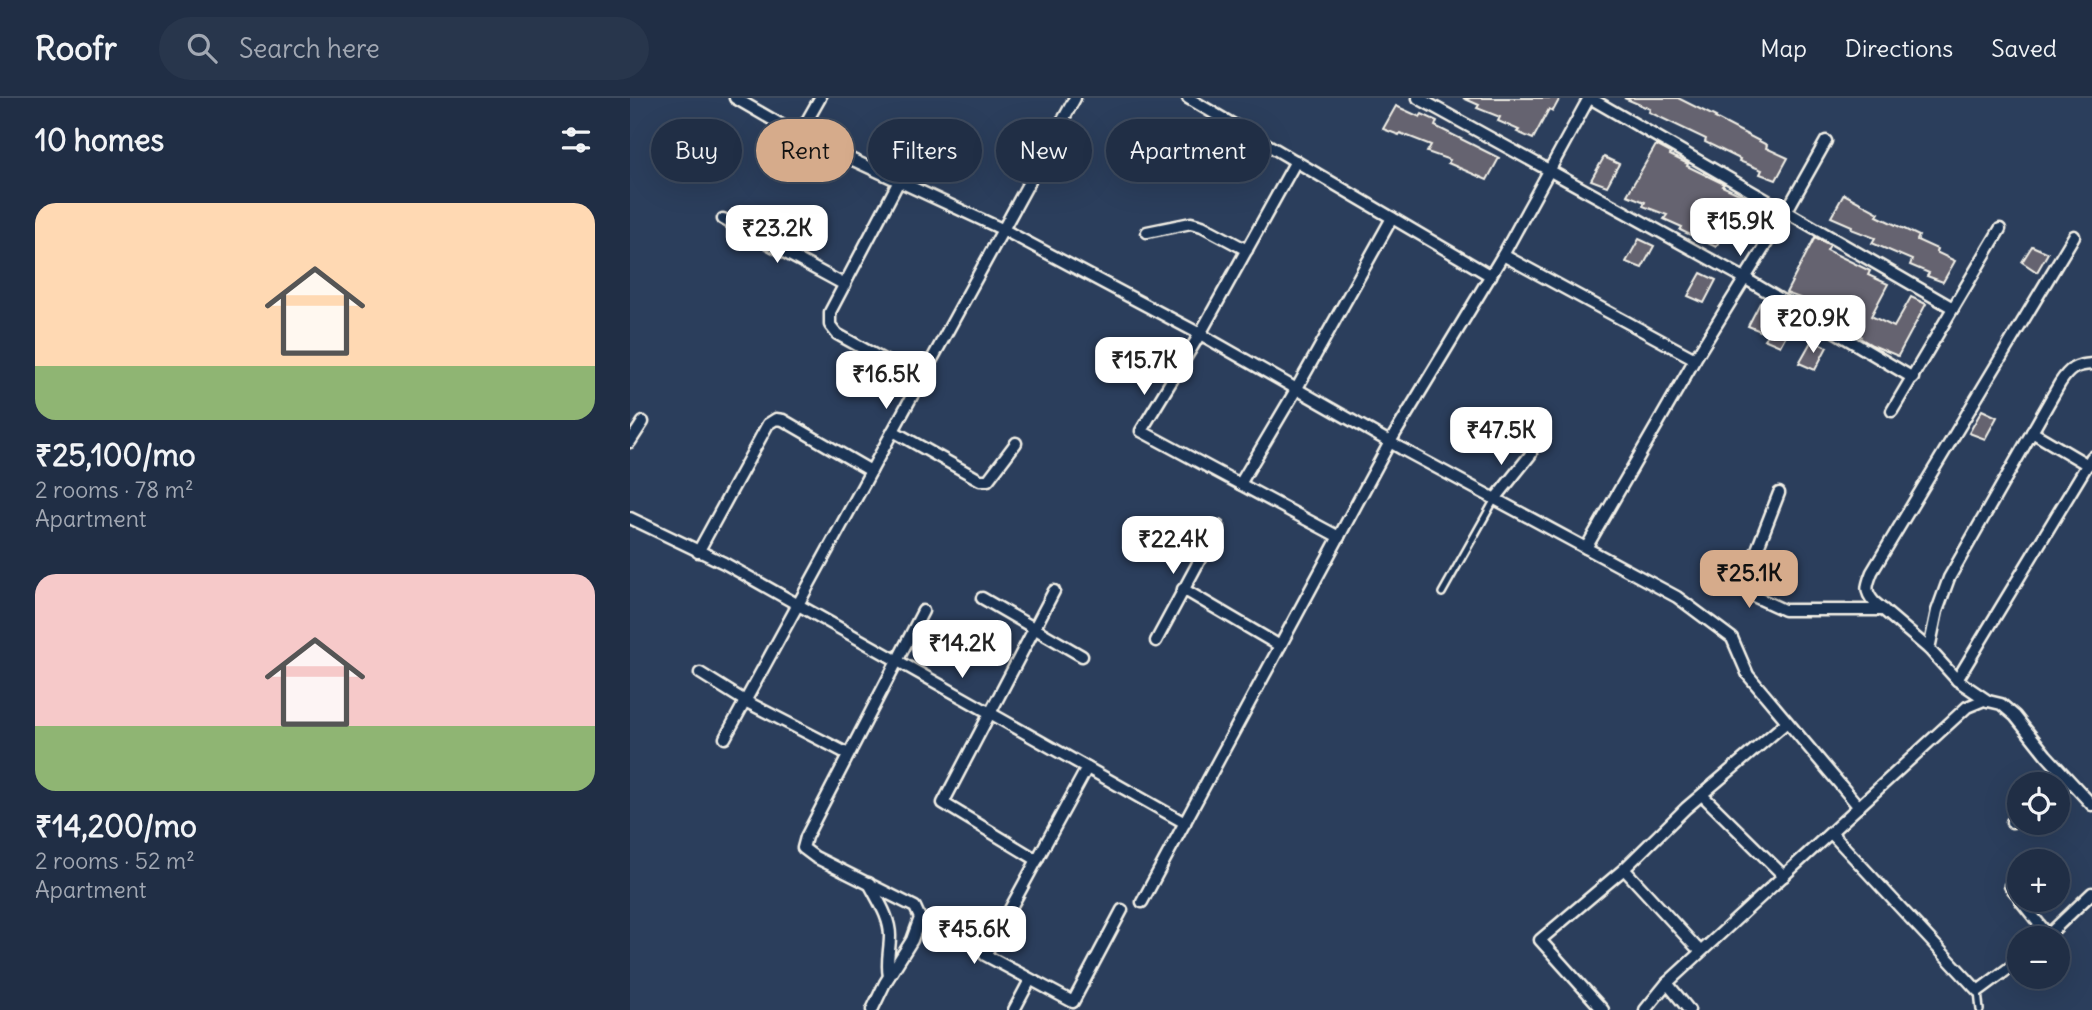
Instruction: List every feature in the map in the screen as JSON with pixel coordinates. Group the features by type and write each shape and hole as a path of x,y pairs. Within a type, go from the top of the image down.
{"street":[{"path":"735,98 749,102 775,119"},
{"path":"808,119 820,98"},
{"path":"725,738 1075,98"},
{"path":"1418,98 1746,278 1913,378"},
{"path":"1142,902 1390,442 1491,276 1590,98 1952,309"},
{"path":"1194,100 1491,276"},
{"path":"1586,548 1695,359 1786,212 1826,141"},
{"path":"1296,161 1200,334 1141,432 1339,537"},
{"path":"899,182 830,312 830,325 837,334 920,380"},
{"path":"902,182 1004,230 1200,334 1390,442 1677,597 1732,638 1748,675 1859,807"},
{"path":"1240,484 1392,218"},
{"path":"723,219 845,285"},
{"path":"1147,232 1191,223 1247,250"},
{"path":"1892,411 2000,229"},
{"path":"1988,701 1957,680 1929,649 1868,595 1867,584 2074,236"},
{"path":"1503,255 1695,359"},
{"path":"1929,649 1937,611 1949,578 2032,432 2068,370 2092,365"},
{"path":"698,552 768,424 776,419 783,420 871,471"},
{"path":"630,442 643,422"},
{"path":"893,430 980,480 988,480 994,475 1016,443"},
{"path":"1957,680 2090,461 2032,432"},
{"path":"1495,499 1531,454"},
{"path":"1779,493 1744,588 1749,594 1784,610 1884,610"},
{"path":"630,517 724,563 1185,823"},
{"path":"1156,641 1218,526"},
{"path":"1183,589 1280,646"},
{"path":"1037,860 943,803 1054,592"},
{"path":"982,598 1082,656"},
{"path":"872,1010 889,976 912,940 920,918 915,907 803,848 848,754 923,611"},
{"path":"700,673 745,701 848,754"},
{"path":"1645,1010 1667,983 1967,706 1984,700 2001,704 2015,716 2061,772"},
{"path":"1603,1010 1539,940 1625,869 1702,795 1787,722"},
{"path":"1087,768 985,955 1073,1002 1122,910"},
{"path":"2070,781 2092,805"},
{"path":"1702,795 1784,876"},
{"path":"1831,833 1978,991 2007,970"},
{"path":"1625,869 1701,951"},
{"path":"868,882 885,914 890,934 887,966 889,976"},
{"path":"2057,926 2092,892"},
{"path":"1014,1010 1030,980"},
{"path":"1667,983 1689,1010"}],"lane":[{"path":"1443,593 1495,499"},
{"path":"1978,991 1980,1010"}],"building":[{"path":"1463,98 1560,98 1553,111 1549,109 1533,139 1498,121 1500,117 1477,108 1479,105"},
{"path":"1624,98 1678,98 1788,158 1776,180 1760,174 1762,170 1705,142 1706,139"},
{"path":"1396,106 1437,121 1435,126 1499,158 1487,180 1448,163 1450,160 1427,152 1431,145 1383,129"},
{"path":"1656,145 1688,164 1687,166 1724,184 1722,186 1741,195 1739,198 1759,207 1747,229 1729,222 1716,247 1680,230 1682,227 1664,219 1667,215 1643,206 1645,202 1627,195"},
{"path":"1604,157 1619,164 1607,186 1591,180"},
{"path":"1844,194 1879,213 1877,216 1919,236 1917,240 1955,261 1943,282 1910,265 1912,260 1872,243 1875,238 1851,229 1852,226 1831,217"},
{"path":"1815,237 1830,245 1827,250 1870,271 1868,275 1888,284 1871,316 1894,327 1911,297 1926,304 1898,356 1872,345 1860,338 1861,336 1823,316 1824,313 1805,305 1808,301 1786,293"},
{"path":"1639,239 1654,246 1642,268 1626,262"},
{"path":"2032,246 2048,253 2037,272 2022,262"},
{"path":"1701,273 1716,280 1704,303 1688,296"},
{"path":"1760,303 1776,310 1773,315 1792,324 1780,346 1764,339 1768,334 1748,326"},
{"path":"1812,340 1827,347 1815,370 1799,363"},
{"path":"1982,410 1997,417 1985,439 1969,433"}]}
